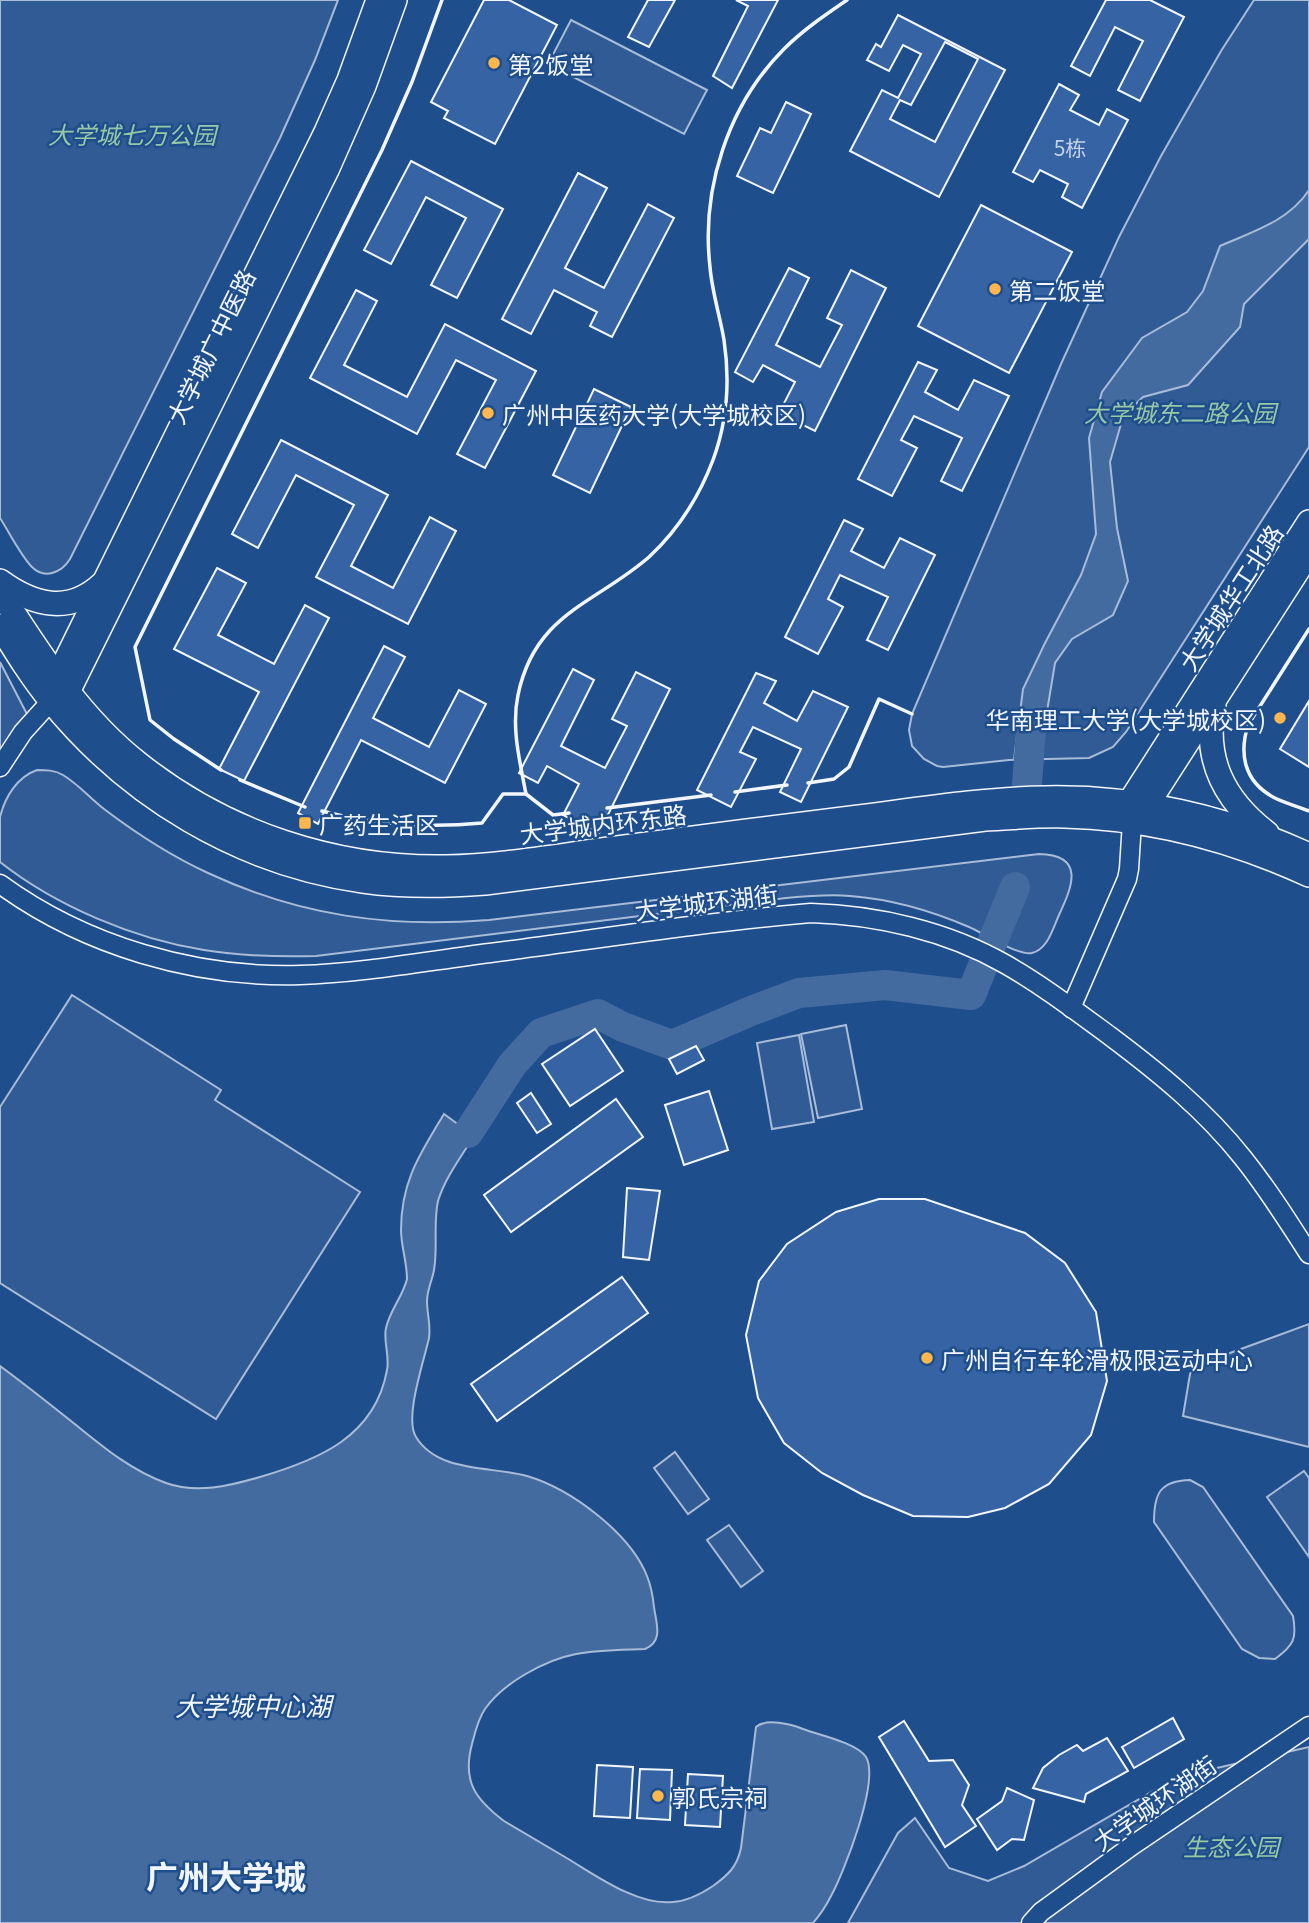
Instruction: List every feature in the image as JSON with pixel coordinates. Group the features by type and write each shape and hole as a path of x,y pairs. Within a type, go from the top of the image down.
{"main road":[{"name":"大学城广中医路","path":"59,691 104,582 321,143 349,80 378,0"},
{"name":"大学城广中医路","path":"59,691 327,170 364,86 395,0"},
{"name":"大学城华工北路","path":"1136,810 1309,522"},
{"name":"大学城华工北路","path":"1136,810 1215,699 1309,553"},
{"path":"0,581 21,594 48,604 75,601 95,591 104,582"},
{"name":"大学城内环东路","path":"0,592 59,691 74,727 125,777 198,826 251,851 326,874 362,881 448,886 985,819 1136,810 1213,820 1309,855"},
{"name":"大学城内环东路","path":"0,626 31,674 59,691"},
{"path":"1215,699 1210,734 1211,751 1223,786 1247,815 1281,843"},
{"name":"大学城内环东路","path":"1136,810 1186,832 1229,844 1309,875"}],"street":[{"name":"大学城广中医路","path":"0,767 23,732 59,691"},
{"path":"1071,1008 1127,879 1136,810"},
{"name":"大学城环湖街","path":"0,884 70,925 125,948 190,966 255,974 301,975 357,970 811,913 877,919 938,936 1004,964 1071,1008 1182,1093 1214,1124 1264,1185 1309,1254"},
{"name":"大学城环湖街","path":"1031,1923 1041,1912 1133,1845 1309,1726"}],"green space":[{"name":"大学城七万公园","path":"0,0 338,0 280,138 70,559 63,568 48,574 32,567 0,518"},
{"name":"大学城东二路公园","path":"1254,0 1309,0 1309,447 1126,732 1113,747 1089,758 1009,760 937,766 924,759 912,746 909,730 912,714 1061,364 1119,237 1161,156 1221,51"},
{"path":"571,20 707,90 684,134 548,64"},
{"path":"0,662 29,718 0,770"},
{"path":"37,770 54,771 63,775 142,836 181,859 242,888 311,909 380,920 489,920 1039,854 1064,860 1072,874 1071,884 1049,937 1038,951 1032,953 1010,948 969,927 926,911 880,900 834,895 786,898 316,956 232,954 177,945 123,929 46,893 0,862 0,817 5,802 23,777"},
{"path":"72,995 221,1090 215,1100 360,1192 216,1419 0,1283 0,1107"},
{"path":"846,1025 862,1109 818,1118 801,1034"},
{"path":"799,1035 814,1122 772,1129 757,1043"},
{"path":"1309,1324 1309,1447 1183,1416 1193,1368"},
{"path":"675,1452 709,1499 688,1514 654,1468"},
{"path":"1304,1471 1309,1478 1309,1557 1267,1497"},
{"path":"1190,1480 1203,1487 1293,1616 1293,1641 1275,1659 1259,1658 1242,1649 1154,1522 1155,1503 1161,1490 1172,1483"},
{"path":"729,1525 763,1571 741,1587 707,1540"},
{"name":"生态公园","path":"1309,1747 1309,1923 848,1923 898,1833 915,1818 949,1868 988,1881 1024,1866 1177,1777"}],"water":[{"path":"1309,190 1309,239 1244,304 1240,327 1188,385 1143,397 1123,417 1110,462 1117,528 1128,581 1113,615 1072,639 1055,663 1040,754 1014,760 1023,689 1081,575 1096,534 1089,438 1102,392 1142,338 1187,312 1203,291 1220,246 1280,218 1301,201"},
{"name":"大学城中心湖","path":"444,1114 474,1136 449,1176 438,1201 435,1261 427,1297 429,1338 412,1417 416,1437 426,1449 451,1463 513,1473 544,1482 597,1515 627,1544 639,1560 651,1588 657,1625 655,1641 645,1649 593,1652 564,1657 538,1667 502,1690 485,1709 476,1730 469,1757 473,1788 485,1805 504,1821 606,1882 646,1900 679,1901 694,1897 713,1886 727,1874 737,1860 741,1848 756,1727 772,1722 798,1727 855,1748 866,1757 869,1769 865,1805 859,1826 829,1900 813,1923 0,1923 0,1366 118,1458 166,1483 189,1488 213,1488 282,1470 323,1453 357,1429 370,1413 380,1393 388,1365 386,1328 407,1279 401,1230 404,1197 420,1155"}],"building":[{"name":"第2饭堂","path":"484,0 509,0 557,25 495,144 444,118 448,111 431,102"},
{"path":"648,0 675,0 649,47 628,37"},
{"path":"736,0 778,0 732,88 713,76 748,6"},
{"path":"1106,0 1150,0 1184,17 1140,101 1118,90 1143,41 1115,27 1090,76 1071,66"},
{"path":"898,15 1005,70 939,197 850,151 882,90 898,98 921,54 903,45 889,71 867,60 876,44 881,47","holes":["945,42 978,59 935,142 890,119 900,100 911,105"]},
{"path":"1059,84 1079,95 1070,110 1099,125 1107,109 1128,120 1082,208 1062,197 1068,184 1040,170 1033,182 1013,172"},
{"path":"786,102 811,114 773,193 737,176 760,128 771,133"},
{"path":"411,161 503,209 457,298 431,285 466,218 426,197 391,264 364,250"},
{"path":"578,173 607,188 565,268 604,288 648,204 674,218 612,337 590,326 597,312 554,290 531,334 502,319"},
{"name":"第二饭堂","path":"981,205 1072,252 1009,373 918,326"},
{"path":"789,268 809,278 776,345 820,367 842,325 827,318 851,270 886,288 815,431 779,413 795,382 763,365 753,382 735,372"},
{"path":"356,290 377,301 344,365 407,397 445,324 536,371 485,468 457,454 496,380 456,360 417,434 310,378"},
{"path":"918,362 937,370 925,392 958,410 974,380 1009,396 962,491 941,481 962,438 914,416 901,440 917,448 892,496 858,479"},
{"path":"594,389 631,407 590,493 553,475"},
{"path":"281,440 388,495 351,566 393,588 430,517 456,531 408,624 316,577 354,505 296,475 258,548 232,534"},
{"path":"844,520 863,529 851,551 884,568 900,538 935,555 888,650 867,640 888,597 840,575 828,599 843,607 818,654 785,637"},
{"path":"217,568 246,583 218,635 274,664 305,605 329,618 244,781 219,769 259,692 174,649"},
{"path":"384,646 405,657 373,718 429,747 459,690 486,704 445,783 361,740 318,824 298,813"},
{"path":"573,669 594,680 561,746 605,768 627,726 612,719 636,672 670,689 599,833 563,815 579,784 547,766 538,783 519,773"},
{"path":"756,673 776,681 764,703 797,721 813,691 848,707 801,802 780,792 801,749 753,727 740,752 756,759 731,807 697,790"},
{"path":"1309,701 1309,767 1280,749"},
{"path":"595,1029 623,1071 570,1106 542,1064"},
{"path":"696,1046 704,1060 677,1074 669,1059"},
{"path":"709,1091 728,1150 684,1165 665,1105"},
{"path":"531,1093 551,1124 537,1133 517,1103"},
{"path":"616,1099 643,1137 511,1232 484,1195"},
{"path":"627,1188 660,1191 649,1260 623,1257"},
{"name":"广州自行车轮滑极限运动中心","path":"879,1199 925,1199 1025,1233 1065,1263 1096,1312 1107,1381 1091,1435 1049,1484 1005,1508 968,1517 913,1516 863,1495 822,1473 784,1443 758,1398 746,1335 759,1281 787,1244 836,1212"},
{"path":"622,1277 648,1313 497,1421 471,1384"},
{"path":"1173,1718 1184,1739 1134,1768 1122,1747"},
{"path":"904,1721 929,1761 953,1760 969,1785 962,1805 976,1826 945,1847 879,1737"},
{"path":"1107,1738 1128,1771 1086,1794 1084,1802 1033,1788 1043,1768 1059,1755 1077,1745 1083,1751"},
{"path":"597,1765 633,1767 630,1818 594,1816"},
{"path":"640,1769 672,1770 670,1820 637,1818"},
{"path":"688,1774 723,1776 720,1827 685,1825"},
{"path":"1007,1788 1034,1800 1024,1840 1012,1839 997,1850 977,1819 1002,1801"}],"waterway":[{"path":"1027,784 1034,718"},
{"path":"468,1133 512,1065 541,1033 598,1014 623,1027 672,1045 799,993 885,985 971,995 1015,887"}],"wall":[{"path":"221,770 150,720 135,647 382,150 412,82 442,0"},
{"path":"526,794 517,745 516,707 526,667 538,645 570,613 629,573 660,547 694,500 718,446 726,401 727,370 711,276 708,238 715,179 734,122 764,71 784,49 806,29 847,0"},
{"path":"1309,629 1248,725 1244,746 1246,766 1263,791 1309,811"},
{"path":"808,783 834,779 849,767 879,699 912,714"},
{"path":"240,780 305,807"},
{"path":"735,792 787,785"},
{"path":"322,811 402,824 482,823 503,794 526,794 553,815 569,813"},
{"path":"607,808 711,795"}],"place":[{"name":"第2饭堂","path":"494,63"},
{"name":"第二饭堂","path":"995,289"},
{"name":"广州中医药大学(大学城校区)","path":"488,413"},
{"name":"华南理工大学(大学城校区)","path":"1280,718"},
{"name":"广药生活区","path":"305,823"},
{"name":"广州自行车轮滑极限运动中心","path":"927,1358"},
{"name":"郭氏宗祠","path":"658,1796"}],"district":[{"name":"广州大学城","path":"226,1875"}]}
